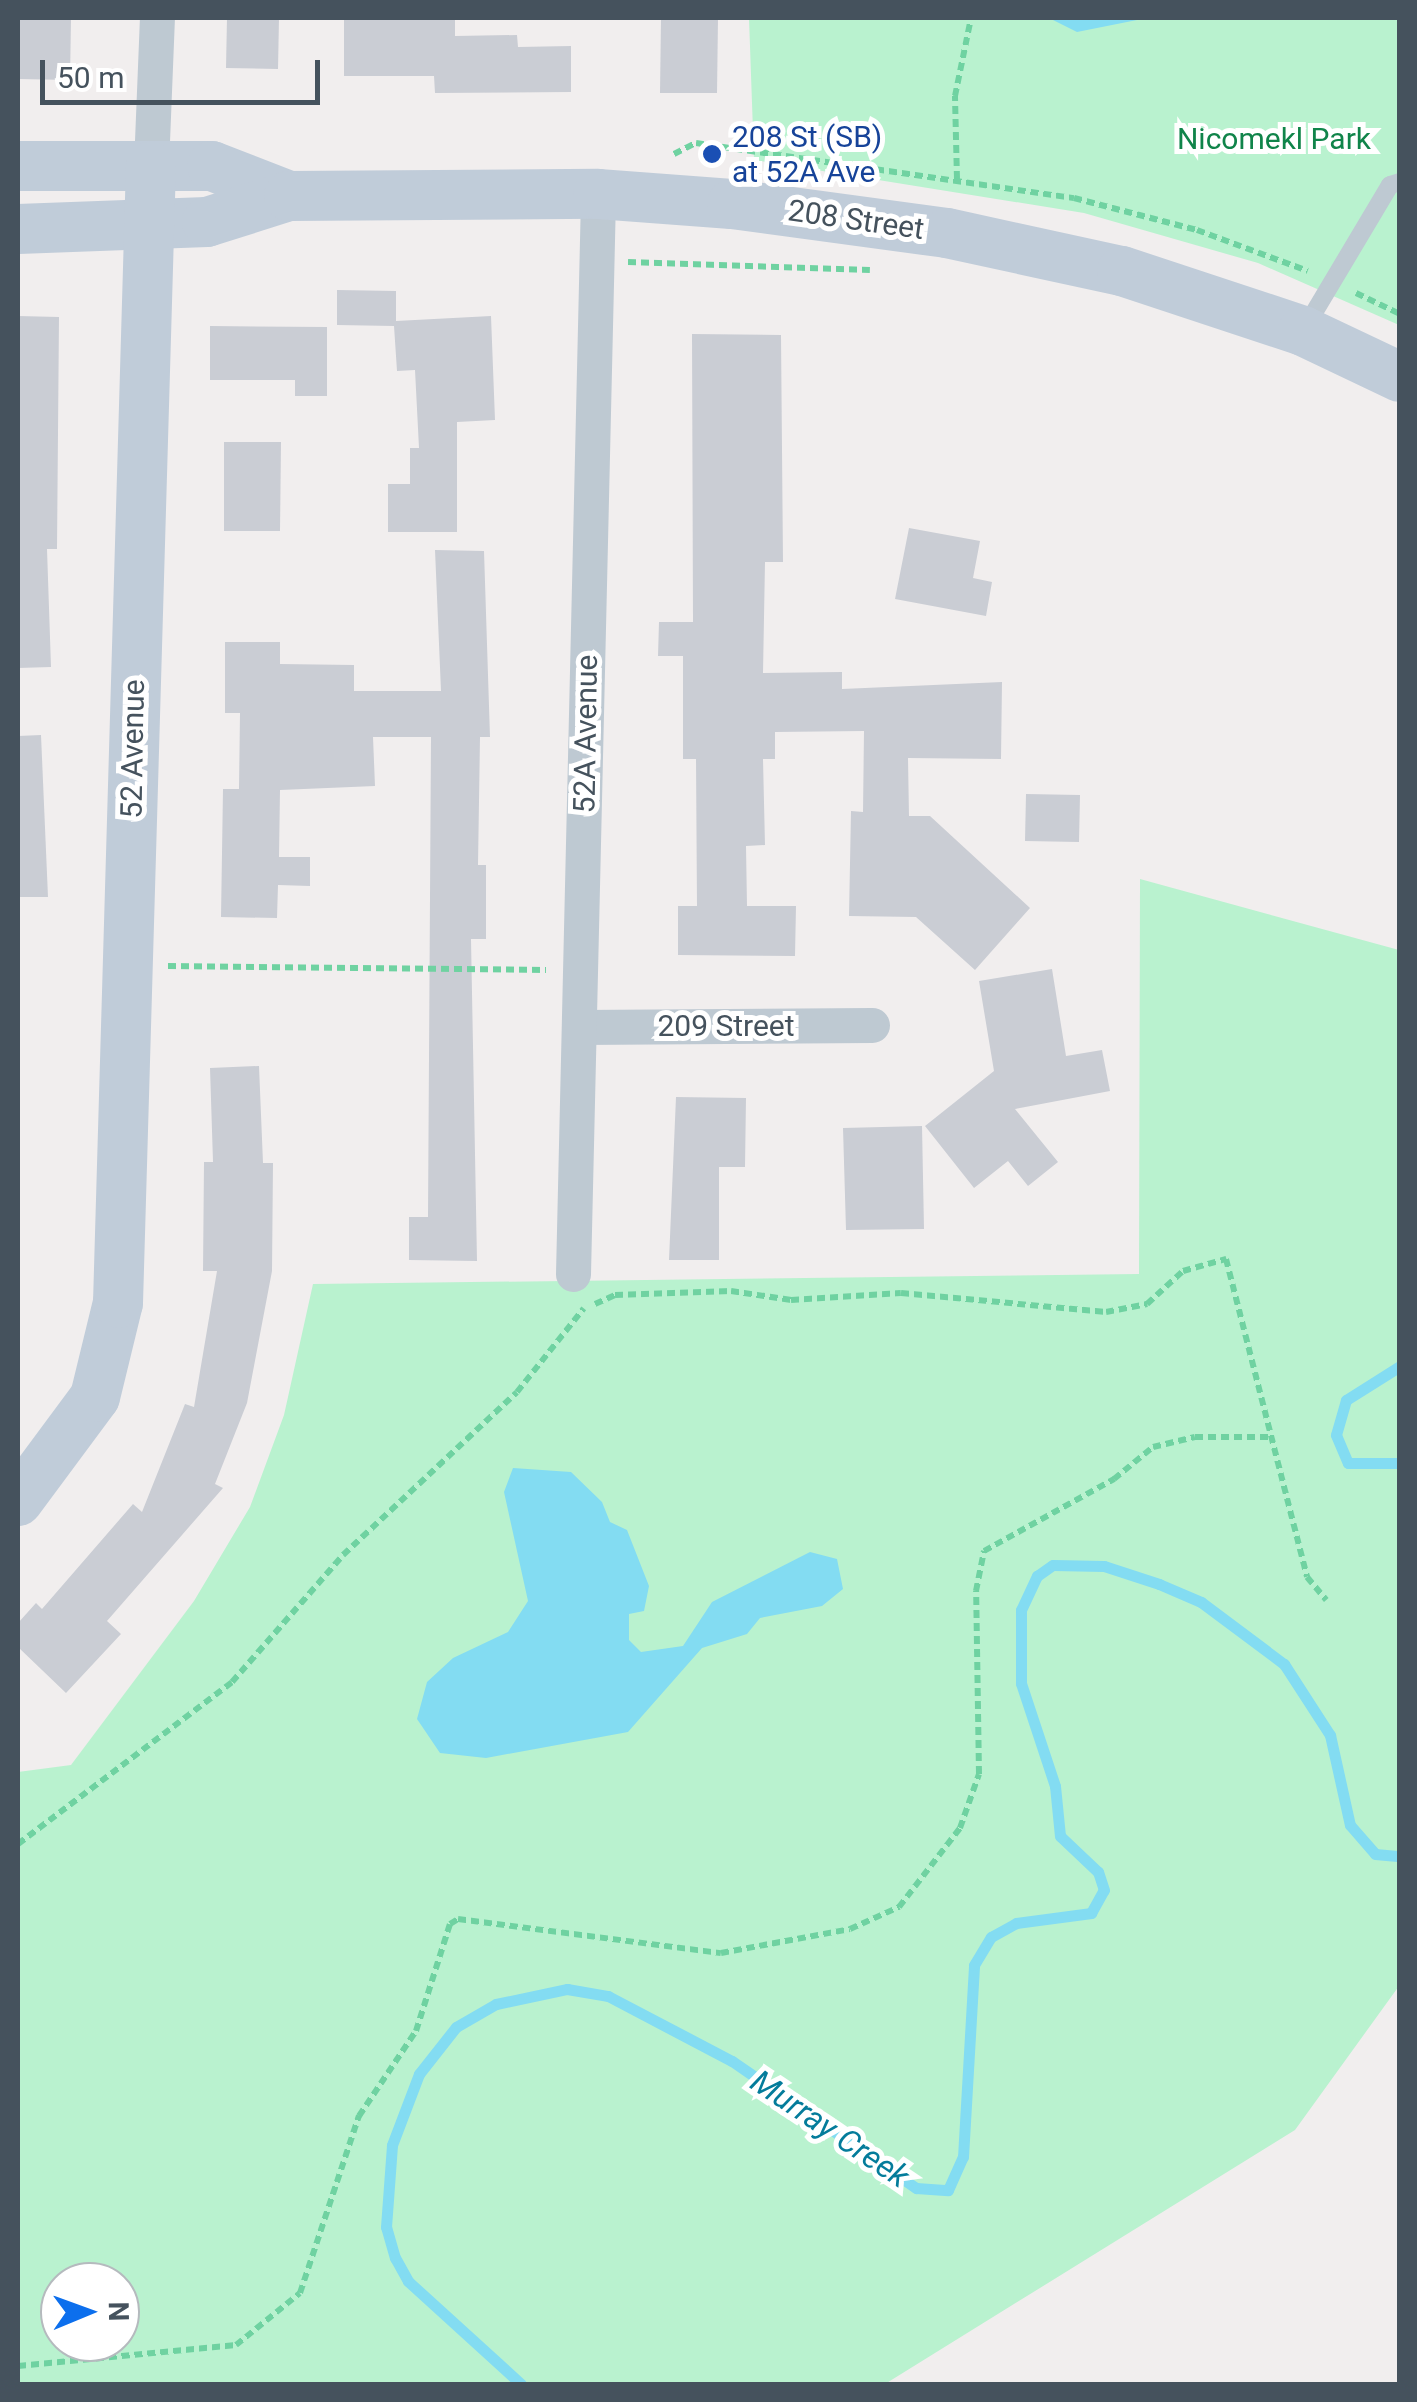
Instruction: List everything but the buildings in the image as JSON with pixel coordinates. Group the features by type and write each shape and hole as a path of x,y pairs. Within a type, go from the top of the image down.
{"main road":[{"name":"208 Street","path":"18,166 212,166 290,196"},
{"name":"52 Avenue","path":"18,1501 50,1463 95,1396 114,1336 151,166"},
{"name":"208 Street","path":"18,229 207,222 290,196 598,194 947,233 1122,271 1303,332 1400,377"}],"street":[{"name":"52 Avenue","path":"151,166 157,18"},
{"name":"52A Avenue","path":"573,1274 598,194"},
{"name":"209 Street","path":"580,1027 872,1025"}],"lane":[{"path":"1303,332 1390,184 1400,182"}],"path":[{"path":"958,179 955,96 971,18"},
{"path":"696,142 958,179 1197,230 1303,268"},
{"path":"644,263 888,272"},
{"path":"1357,294 1400,314"},
{"path":"127,967 582,971"},
{"path":"18,1844 232,1682 342,1555 517,1392 584,1309 615,1295 730,1291 791,1300 976,1296 1106,1312 1146,1304 1184,1271 1226,1259 1307,1577 1326,1600"},
{"path":"573,1274 584,1309"},
{"path":"18,2366 236,2344 300,2293 358,2116 416,2030 450,1924 458,1920 721,1953 850,1929 900,1907 960,1828 979,1774 976,1591 984,1551 1114,1479 1153,1447 1194,1437 1270,1437"}],"green space":[{"name":"Nicomekl Park","path":"749,18 1399,18 1399,325 1258,263 1084,213 754,160"},
{"path":"1140,879 1399,950 1399,1986 1295,2130 885,2384 18,2384 18,1772 71,1765 194,1601 250,1507 284,1415 313,1284 1139,1274"}],"water":[{"path":"1049,18 1147,18 1077,32"},
{"path":"513,1468 571,1472 602,1502 610,1522 627,1530 649,1586 644,1611 629,1614 629,1640 641,1652 683,1646 712,1602 810,1552 837,1559 843,1589 822,1606 760,1618 747,1634 702,1648 628,1732 486,1758 440,1753 417,1719 427,1682 453,1658 508,1632 528,1601 504,1492"}],"waterway":[{"name":"Murray Creek","path":"1400,1366 1346,1400 1336,1435 1348,1463 1400,1463"},
{"name":"Murray Creek","path":"521,2384 408,2281 395,2258 386,2227 392,2145 419,2074 456,2027 496,2004 567,1989 608,1996 732,2061 916,2188 948,2190 963,2157 974,1965 991,1937 1016,1923 1091,1913 1104,1890 1098,1872 1060,1836 1055,1786 1021,1683 1021,1610 1037,1576 1053,1565 1104,1566 1159,1584 1201,1602 1284,1664 1330,1735 1350,1825 1375,1854 1400,1856"}],"place":[{"name":"208 St (SB) at 52A Ave","path":"712,154"}]}
